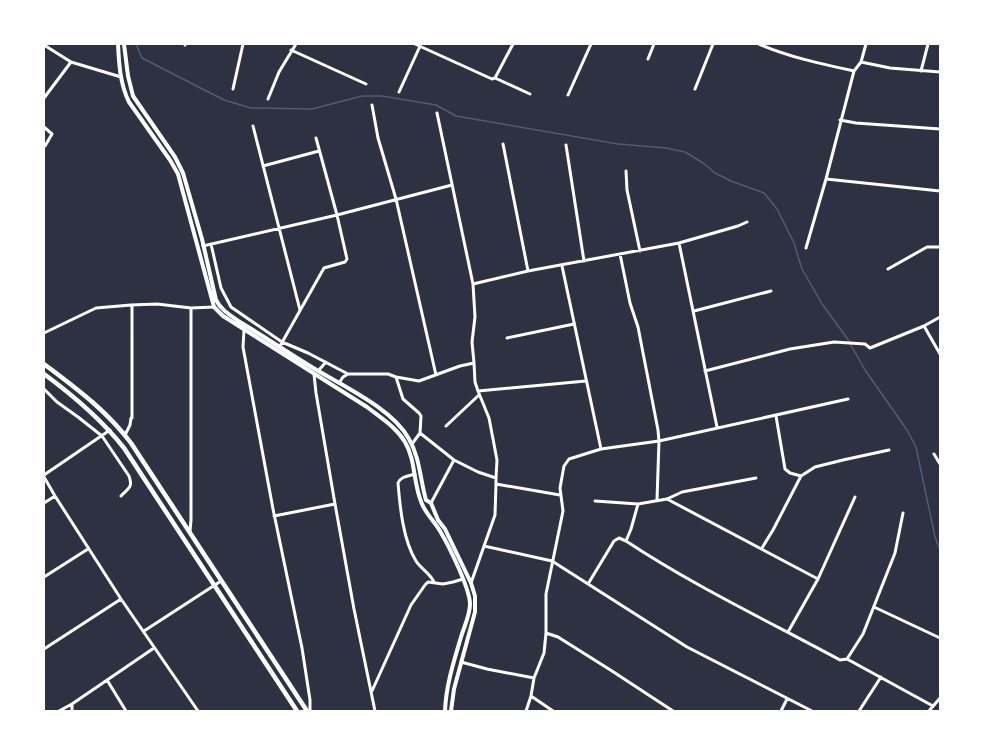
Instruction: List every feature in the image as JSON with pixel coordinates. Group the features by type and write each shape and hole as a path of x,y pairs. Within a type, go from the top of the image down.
{"main road":[{"path":"118,44 120,77 123,90 129,102 170,160 178,174 214,307 223,316 244,330 367,407 389,423 396,430 408,448 422,504 441,532 470,597 469,611 453,664 446,696 445,711"},
{"path":"124,44 128,76 133,96 175,157 183,173 216,300 222,309 240,322 281,344 318,371 391,416 402,427 412,444 418,459 426,500 431,503 438,520 445,529 471,583 475,596 475,612 453,693 451,711"},
{"path":"44,364 90,398 125,435 309,711"},
{"path":"44,374 87,408 110,430 124,448 157,495 297,711"}],"street":[{"path":"233,89 243,44"},
{"path":"268,99 279,72 296,44"},
{"path":"415,44 421,45 492,79 495,78 530,94"},
{"path":"495,78 498,76 513,44"},
{"path":"568,95 591,44"},
{"path":"648,59 654,44"},
{"path":"695,88 713,44"},
{"path":"759,44 814,62 854,71"},
{"path":"806,248 826,179 840,120 854,71 861,62 866,44"},
{"path":"922,71 928,44"},
{"path":"44,45 71,62 120,77"},
{"path":"399,92 421,45"},
{"path":"291,50 366,84"},
{"path":"44,98 71,62"},
{"path":"861,62 890,68 940,72"},
{"path":"372,105 378,138 396,199 436,375"},
{"path":"437,113 473,284 474,317 472,342 478,393 489,418 497,460 495,515 471,583"},
{"path":"840,120 856,123 940,129"},
{"path":"253,126 300,310"},
{"path":"44,127 52,134 45,146"},
{"path":"281,344 324,268 345,262 347,259 316,138"},
{"path":"503,144 528,271"},
{"path":"566,145 584,261"},
{"path":"263,166 320,151"},
{"path":"626,171 627,190 640,250"},
{"path":"826,179 940,191"},
{"path":"203,246 337,216 452,185"},
{"path":"473,284 528,271 562,266 679,243 747,222"},
{"path":"679,243 717,427"},
{"path":"211,244 221,288 226,300 231,307 281,344 308,353 348,374 388,374 415,381 460,366 474,363"},
{"path":"888,269 927,247 940,247"},
{"path":"620,254 630,303 638,327 659,441 657,500"},
{"path":"562,266 601,449"},
{"path":"694,311 772,291"},
{"path":"44,333 96,308 157,304 191,308 214,307"},
{"path":"125,435 132,418 132,305 130,305"},
{"path":"190,531 191,308"},
{"path":"240,322 245,316"},
{"path":"705,371 790,349 834,342 865,344 870,348 924,326 940,317"},
{"path":"508,338 574,324"},
{"path":"924,326 940,354"},
{"path":"244,330 243,347 274,516 302,648 310,700 309,711"},
{"path":"318,371 326,362"},
{"path":"314,374 317,401 335,504 366,672 372,692 375,711"},
{"path":"339,383 343,377 348,374"},
{"path":"396,377 402,399 421,416 420,433 412,444"},
{"path":"446,426 478,393 586,381"},
{"path":"44,389 57,402 102,436 129,476 131,482 130,487 121,496"},
{"path":"526,711 531,696 534,678 544,653 546,633 546,594 563,511 560,495 564,466 572,457 601,449 659,441 848,399"},
{"path":"776,416 784,466 788,471 801,476"},
{"path":"110,430 44,476 55,496 121,599 198,711"},
{"path":"420,433 454,460 478,472 496,478"},
{"path":"762,548 777,523 801,476 815,467 889,450"},
{"path":"934,454 940,464"},
{"path":"431,503 454,460"},
{"path":"415,474 402,478 398,483 401,513 408,542 416,560 420,567 432,578 434,582"},
{"path":"594,501 638,504 667,499 682,492 756,478"},
{"path":"496,484 560,495"},
{"path":"44,504 55,496"},
{"path":"788,632 818,579 855,497"},
{"path":"667,499 818,579"},
{"path":"274,516 335,504"},
{"path":"626,541 638,504"},
{"path":"848,659 862,634 874,607 895,553 903,513"},
{"path":"588,584 614,541 619,538 681,574 840,660 848,659 933,706"},
{"path":"484,546 552,561 687,647 812,711"},
{"path":"44,577 88,548"},
{"path":"372,692 411,604 425,584 428,582 443,584 463,579"},
{"path":"144,631 221,581"},
{"path":"44,649 121,599"},
{"path":"874,607 940,638"},
{"path":"546,633 558,637 673,711"},
{"path":"59,711 72,704 154,648"},
{"path":"461,662 487,669 534,678"},
{"path":"859,711 881,677"},
{"path":"107,680 126,711"},
{"path":"531,696 553,711"},
{"path":"929,711 940,698"},
{"path":"781,711 787,699"},
{"path":"72,704 72,711"}],"waterway":[{"path":"136,44 142,58 224,100 251,108 312,109 362,96 382,96 436,105 456,116 618,144 666,148 685,152 703,163 715,173 731,181 764,193 777,209 794,243 802,269 822,304 847,338 865,370 907,430 916,447 935,537 940,550"}]}
